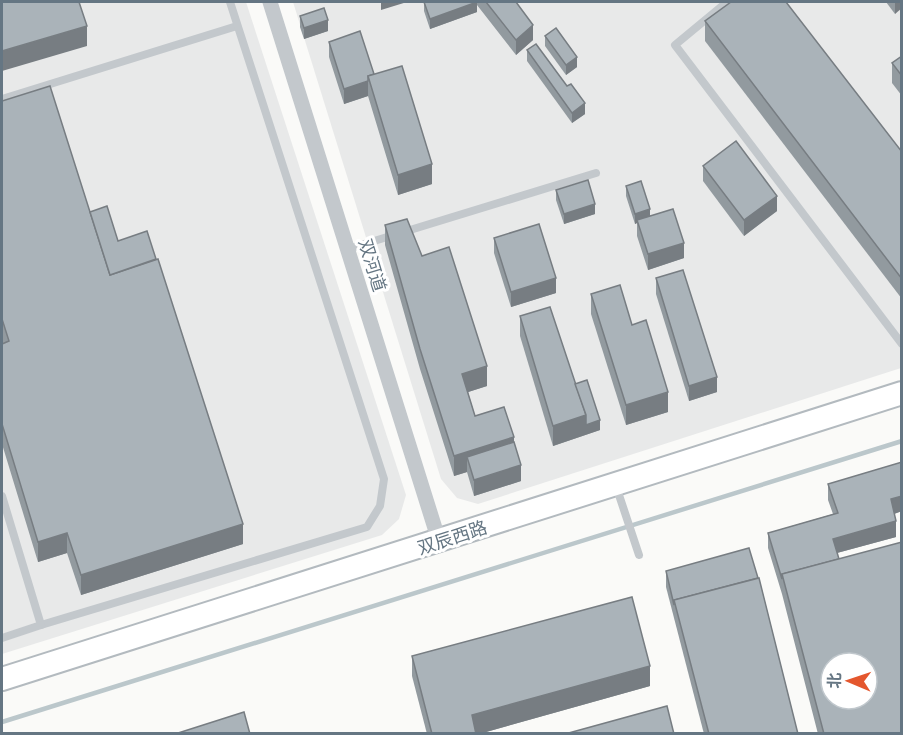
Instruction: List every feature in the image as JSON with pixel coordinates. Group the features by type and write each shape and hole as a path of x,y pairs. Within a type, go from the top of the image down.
{"main road":[{"name":"双辰西路","path":"2,679 902,393"}],"street":[{"name":"双河道","path":"270,2 439,541"}],"lane":[{"path":"2,638 367,527 380,506 384,479 230,2"},
{"path":"727,2 675,45 902,344"},
{"path":"2,99 237,26"},
{"path":"348,249 596,173"},
{"path":"615,484 639,555"},
{"path":"2,496 41,625"}],"shaded area":[{"path":"2,2 246,2 406,495 399,519 382,535 2,654"},
{"path":"293,2 901,2 901,368 478,504 457,498 441,479"}],"building":[{"path":"2,2 79,2 87,26 2,51"},
{"path":"424,2 477,2 430,19"},
{"path":"486,2 516,2 533,25 516,40"},
{"path":"731,2 786,2 902,152 902,279 705,21"},
{"path":"324,8 328,20 304,28 300,16"},
{"path":"556,28 577,57 566,65 545,36"},
{"path":"360,31 374,74 368,76 368,81 344,89 329,42"},
{"path":"536,44 567,86 571,84 585,103 572,113 527,50"},
{"path":"902,56 902,76 892,63"},
{"path":"402,66 432,164 398,175 368,76"},
{"path":"50,86 110,275 158,259 243,524 81,575 67,533 38,542 2,424 2,344 9,341 2,319 2,101"},
{"path":"736,141 777,196 744,220 703,166"},
{"path":"588,180 595,204 564,214 556,190"},
{"path":"641,181 650,209 635,214 626,186"},
{"path":"107,206 118,241 147,231 156,259 110,275 90,212"},
{"path":"673,209 684,243 648,254 637,220"},
{"path":"407,219 422,256 449,247 487,366 462,374 475,416 504,407 514,437 454,456 420,349 385,225"},
{"path":"539,224 556,278 511,292 494,238"},
{"path":"683,270 717,377 689,386 656,278"},
{"path":"620,285 632,325 646,320 668,392 626,405 591,294"},
{"path":"550,307 586,415 553,426 520,316"},
{"path":"587,380 600,420 586,425 586,415 575,384"},
{"path":"514,442 521,465 474,480 467,457"},
{"path":"902,462 902,496 891,499 896,521 833,539 839,559 782,574 782,579 768,533 838,513 828,484"},
{"path":"902,542 902,734 824,734 782,574"},
{"path":"749,548 758,578 674,600 674,605 666,571"},
{"path":"759,578 798,734 709,734 674,600"},
{"path":"632,597 650,666 472,715 476,734 432,734 412,656"},
{"path":"667,706 674,734 565,734"},
{"path":"244,712 250,734 175,734"}],"waterway":[{"path":"2,722 902,441"}]}
